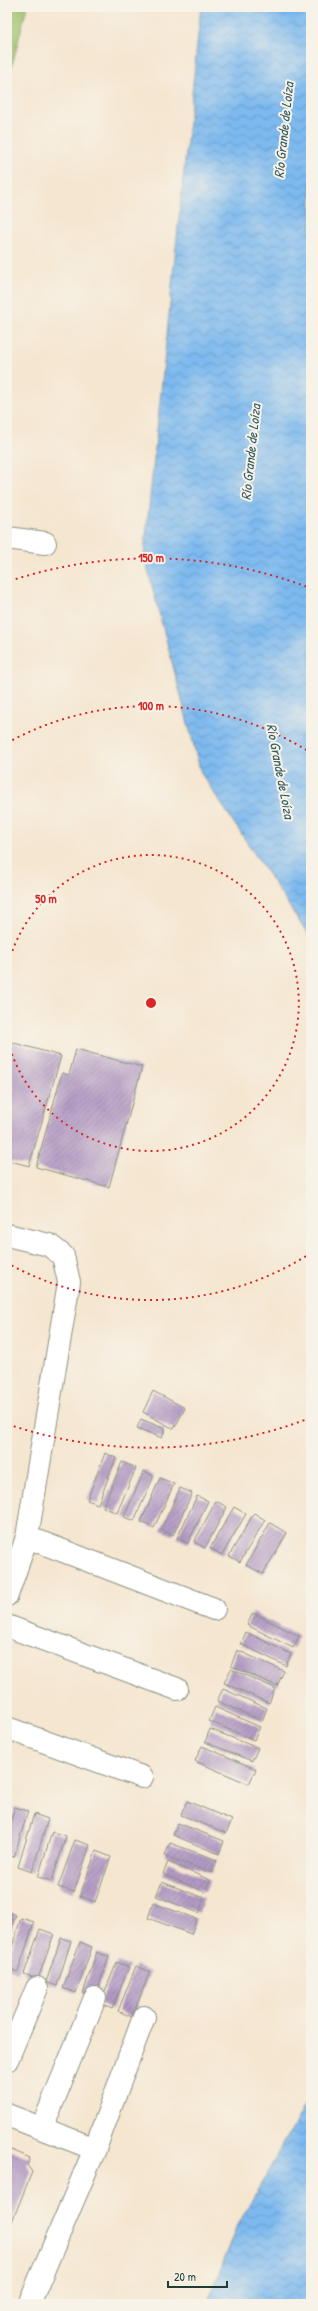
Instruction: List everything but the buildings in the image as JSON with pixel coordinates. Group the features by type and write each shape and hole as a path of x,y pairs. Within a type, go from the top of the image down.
{"street":[{"path":"7,538 46,543"},
{"path":"7,1234 48,1245 63,1256 69,1282 27,1537 7,1595"},
{"path":"27,1537 214,1609"},
{"path":"7,1626 176,1689"},
{"path":"7,1728 142,1776"},
{"path":"7,2060 37,1988"},
{"path":"42,2128 95,1998"},
{"path":"29,2304 95,2149 144,2017"},
{"path":"7,2115 95,2149"}],"green space":[{"path":"7,7 27,7 10,73 7,73"}],"water":[{"name":"Río Grande de Loíza","path":"201,7 311,7 311,939 201,773 144,555"},
{"path":"311,2095 311,2304 207,2304 238,2225"}]}
